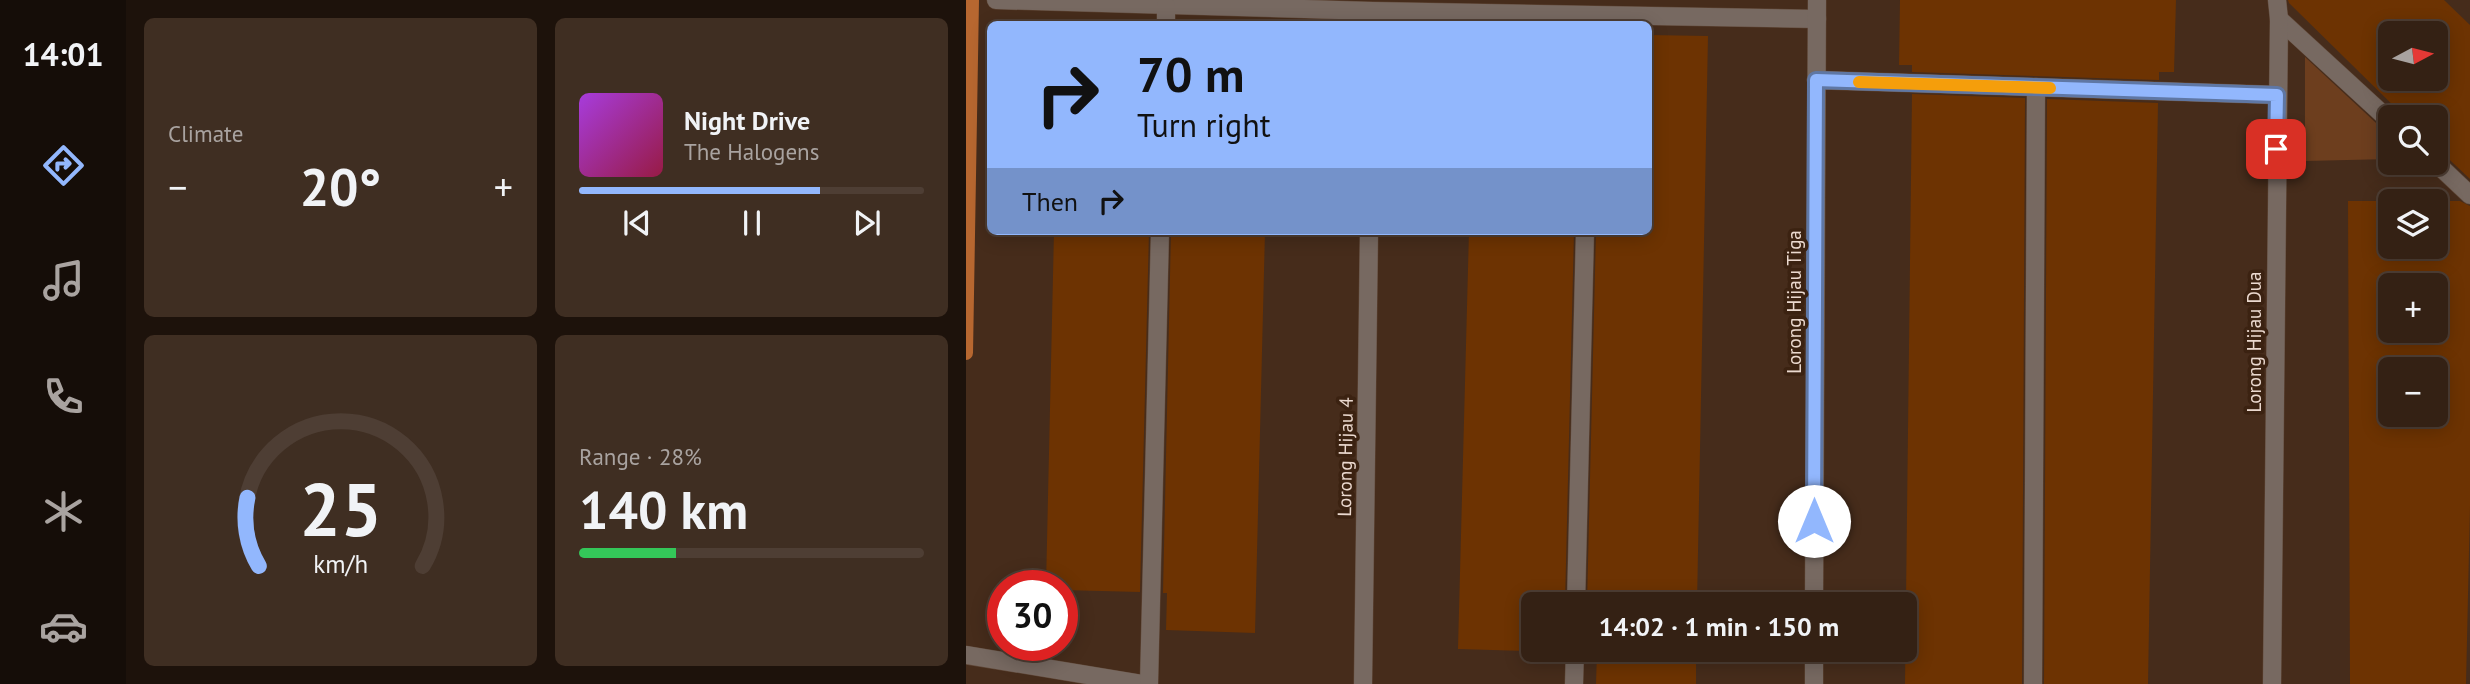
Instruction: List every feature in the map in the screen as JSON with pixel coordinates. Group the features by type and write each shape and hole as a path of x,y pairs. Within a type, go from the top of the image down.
{"street":[{"name":"Lorong Hijau Tiga","path":"1814,592 1817,0"},
{"name":"Lorong Hijau Dua","path":"2272,684 2277,0"},
{"path":"996,1 1591,20 1817,19"},
{"path":"1166,6 1166,21"},
{"path":"2278,19 2378,110"},
{"path":"1816,80 2277,95"},
{"path":"2033,684 2036,87"},
{"path":"2448,174 2470,195"},
{"path":"1149,684 1160,235"},
{"name":"Lorong Hijau 4","path":"1363,684 1370,235"},
{"path":"1576,592 1586,235"},
{"path":"966,655 1142,684"},
{"path":"1574,684 1575,662"},
{"path":"1814,662 1814,684"}],"shaded area":[{"path":"2305,57 2378,125 2378,159 2305,161"}],"building":[{"path":"1900,0 2176,0 2174,72 2159,72 2159,80 1912,72 1912,65 1899,65"},
{"path":"2288,0 2444,0 2470,25 2470,179 2448,158 2448,105 2393,105 2379,91 2448,91 2448,21 2378,21 2378,90"},
{"path":"1652,35 1708,36 1697,592 1587,592 1596,235 1652,235"},
{"path":"1912,94 2025,98 2022,684 1905,684 1905,662 1917,662 1917,592 1906,592"},
{"path":"2047,99 2158,103 2148,684 2044,684"},
{"path":"2348,201 2378,201 2378,259 2448,259 2448,201 2460,201 2470,206 2470,506 2466,684 2350,684"},
{"path":"1054,235 1149,235 1140,592 1078,590 1078,570 1046,570"},
{"path":"1171,235 1265,235 1255,633 1166,630 1167,593 1163,593"},
{"path":"1469,235 1574,235 1565,592 1521,592 1521,651 1458,649"},
{"path":"1597,662 1696,662 1696,684 1596,684"}],"waterway":[{"path":"966,353 972,0"}],"slow traffic":[{"path":"1859,82 2050,88"}],"route":[{"path":"1814,521 1816,80 2277,95 2276,149"}]}
